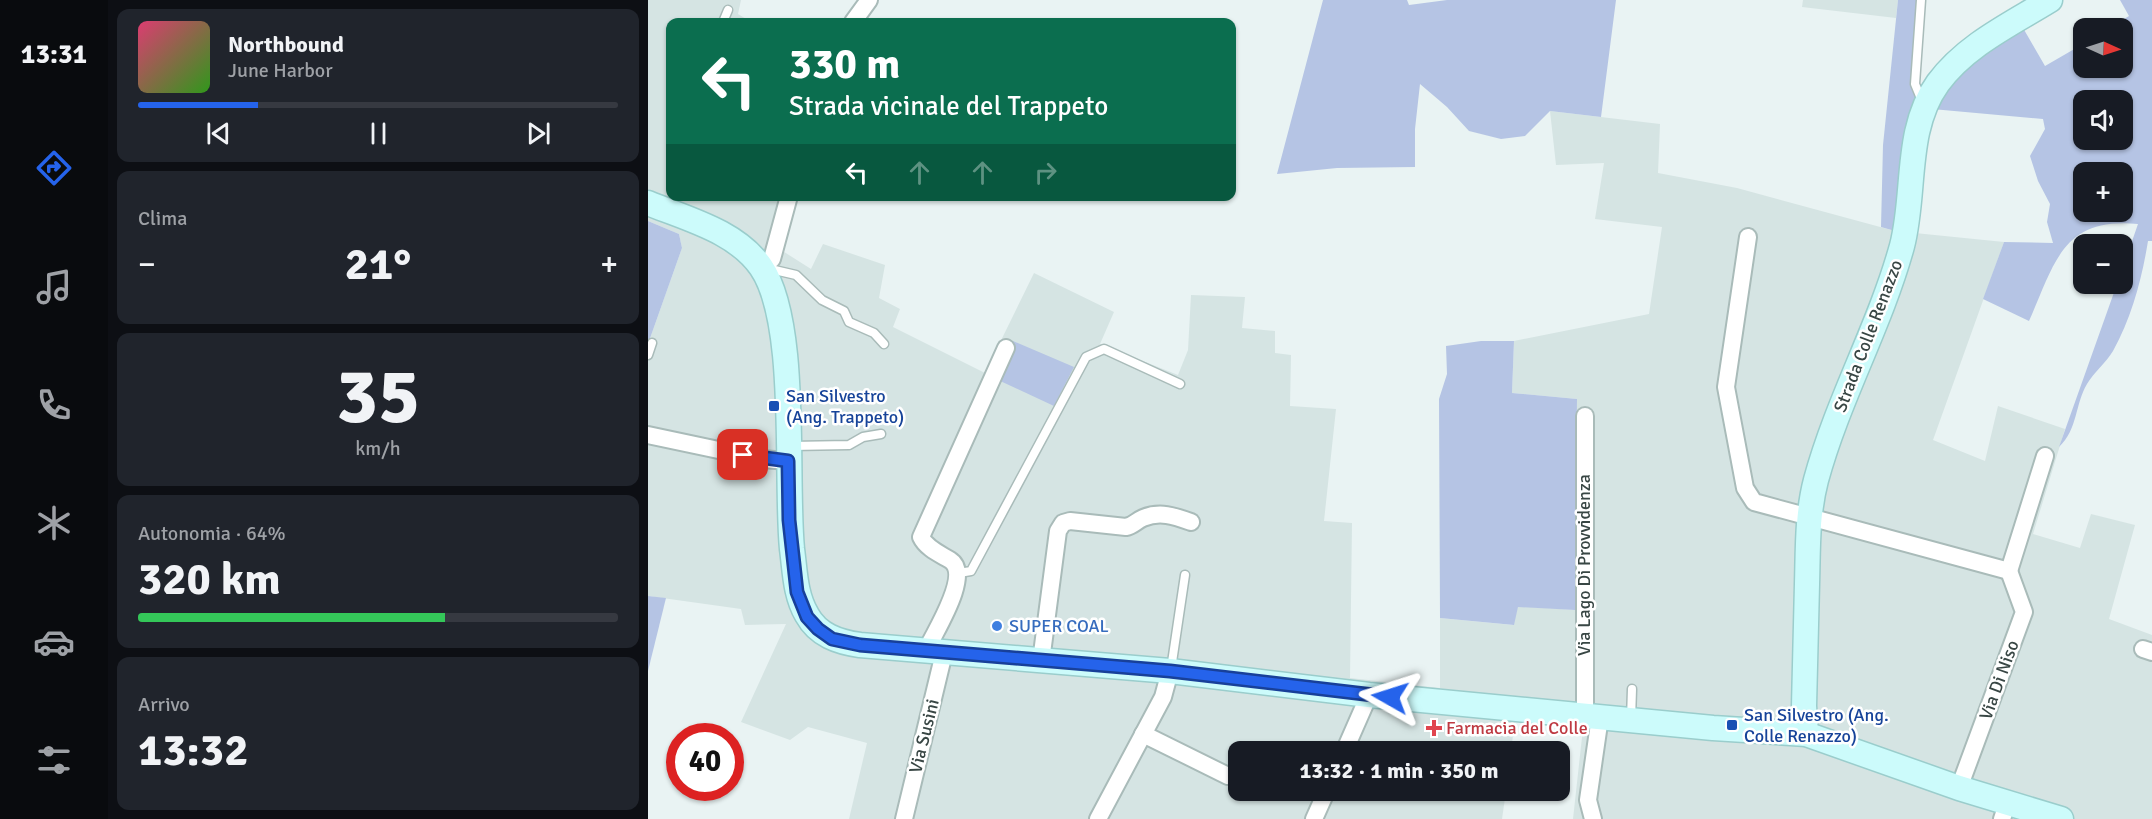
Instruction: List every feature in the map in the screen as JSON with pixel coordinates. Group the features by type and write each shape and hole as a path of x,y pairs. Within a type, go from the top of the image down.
{"street":[{"path":"856,18 869,0"},
{"name":"Strada Colle Renazzo","path":"1806,734 1804,706 1808,516 1816,480 1836,416 1888,293 1903,243 1915,145 1926,110 1938,84 1979,43 2050,0"},
{"path":"762,268 772,259 788,201"},
{"path":"660,205 729,237 747,251 762,268 776,300 785,347 789,520 795,580 801,605 807,617 825,634 845,643 937,653 1170,671 1369,695 1806,734 1959,788 2005,812 2061,819"},
{"path":"1748,237 1726,387 1744,488 1754,502 2009,572 2045,456"},
{"path":"959,573 955,563 924,543 921,537 1006,348"},
{"name":"Via Lago Di Provvidenza","path":"1584,416 1592,716 1588,800 1593,819"},
{"path":"648,435 761,459 788,454"},
{"path":"1041,661 1058,531 1063,523 1070,521 1126,527 1133,526 1142,519 1167,514 1191,522"},
{"name":"Via Di Niso","path":"1959,788 2024,612 2009,572"},
{"name":"Via Susini","path":"904,819 937,653 930,643 957,584 959,573"},
{"path":"1098,819 1163,697 1170,671"},
{"path":"1349,741 1369,695"},
{"path":"1143,734 1228,776"},
{"path":"1314,819 1322,801"}],"lane":[{"path":"1922,0 1916,84 1926,110"},
{"path":"725,18 728,10"},
{"path":"762,268 796,275 822,300 844,311 849,322 874,333 884,344"},
{"path":"648,355 652,342"},
{"path":"959,573 971,571 1086,357 1104,349 1180,384"},
{"path":"788,454 849,445 863,437 881,434"},
{"path":"1170,671 1185,575"},
{"path":"1631,720 1632,689"}],"shaded area":[{"path":"648,0 741,0 738,14 744,18 666,18 666,201 782,201 770,243 811,269 823,244 885,265 879,298 900,309 893,327 985,373 1034,273 1114,312 1100,344 1178,375 1188,350 1191,295 1245,297 1242,328 1275,331 1275,353 1291,355 1290,406 1336,409 1324,521 1352,523 1350,678 1440,688 1440,618 1513,625 1518,606 1575,610 1577,399 1512,393 1514,341 1649,314 1662,227 1595,219 1604,163 1556,165 1550,111 1660,124 1658,173 1737,188 1895,231 2004,242 1933,440 1985,461 1998,406 2065,429 2033,534 2080,548 2091,514 2135,525 2109,619 2152,635 2152,819 1573,819 1583,728 1515,720 1512,741 1228,741 1228,801 1505,801 1502,819 849,819 867,743 808,727 790,740 741,722 786,624 745,625 741,609 648,596 648,344 682,248 679,234 648,221"},
{"path":"1323,0 1407,0 1409,5 1447,0 1616,0 1601,117 1550,111 1525,136 1501,139 1469,131 1447,107 1420,84 1415,129 1415,167 1337,168 1277,174"},
{"path":"1803,0 1898,0 1896,18 1802,7"},
{"path":"1898,0 1919,0 1912,82 1920,107 1895,231 1881,227 1883,145"},
{"path":"2120,0 2152,0 2152,241 2148,241 2143,269 2126,325 2110,355 2087,384 2070,432 2059,447 2113,294 2133,294 2133,238 2138,224 2113,224 2093,228 2081,234 2073,234 2073,240 2065,248 2046,280 2029,321 1983,299 2004,242 2053,243 2047,222 2050,204 2038,181 2030,156 2045,129 2043,119 1932,109 1951,74 2019,21 2045,66 2073,50 2073,78 2133,78 2133,18 2126,18 2129,16"},
{"path":"648,221 679,234 682,248 648,344"},
{"path":"1013,341 1074,367 1054,406 996,379"},
{"path":"1481,341 1514,341 1512,393 1577,399 1575,610 1518,607 1514,625 1440,618 1439,399 1447,374 1446,346"},
{"path":"648,596 666,598 648,671"}],"place":[{"name":"San Silvestro (Ang. Trappeto)","path":"774,406"},
{"name":"SUPER COAL","path":"997,626"},
{"name":"San Silvestro (Ang. Colle Renazzo)","path":"1732,725"},
{"name":"Farmacia del Colle","path":"1434,728"}],"route":[{"path":"743,455 788,461 789,520 797,592 807,617 832,639 860,645 930,652 1200,674 1390,697"}]}
